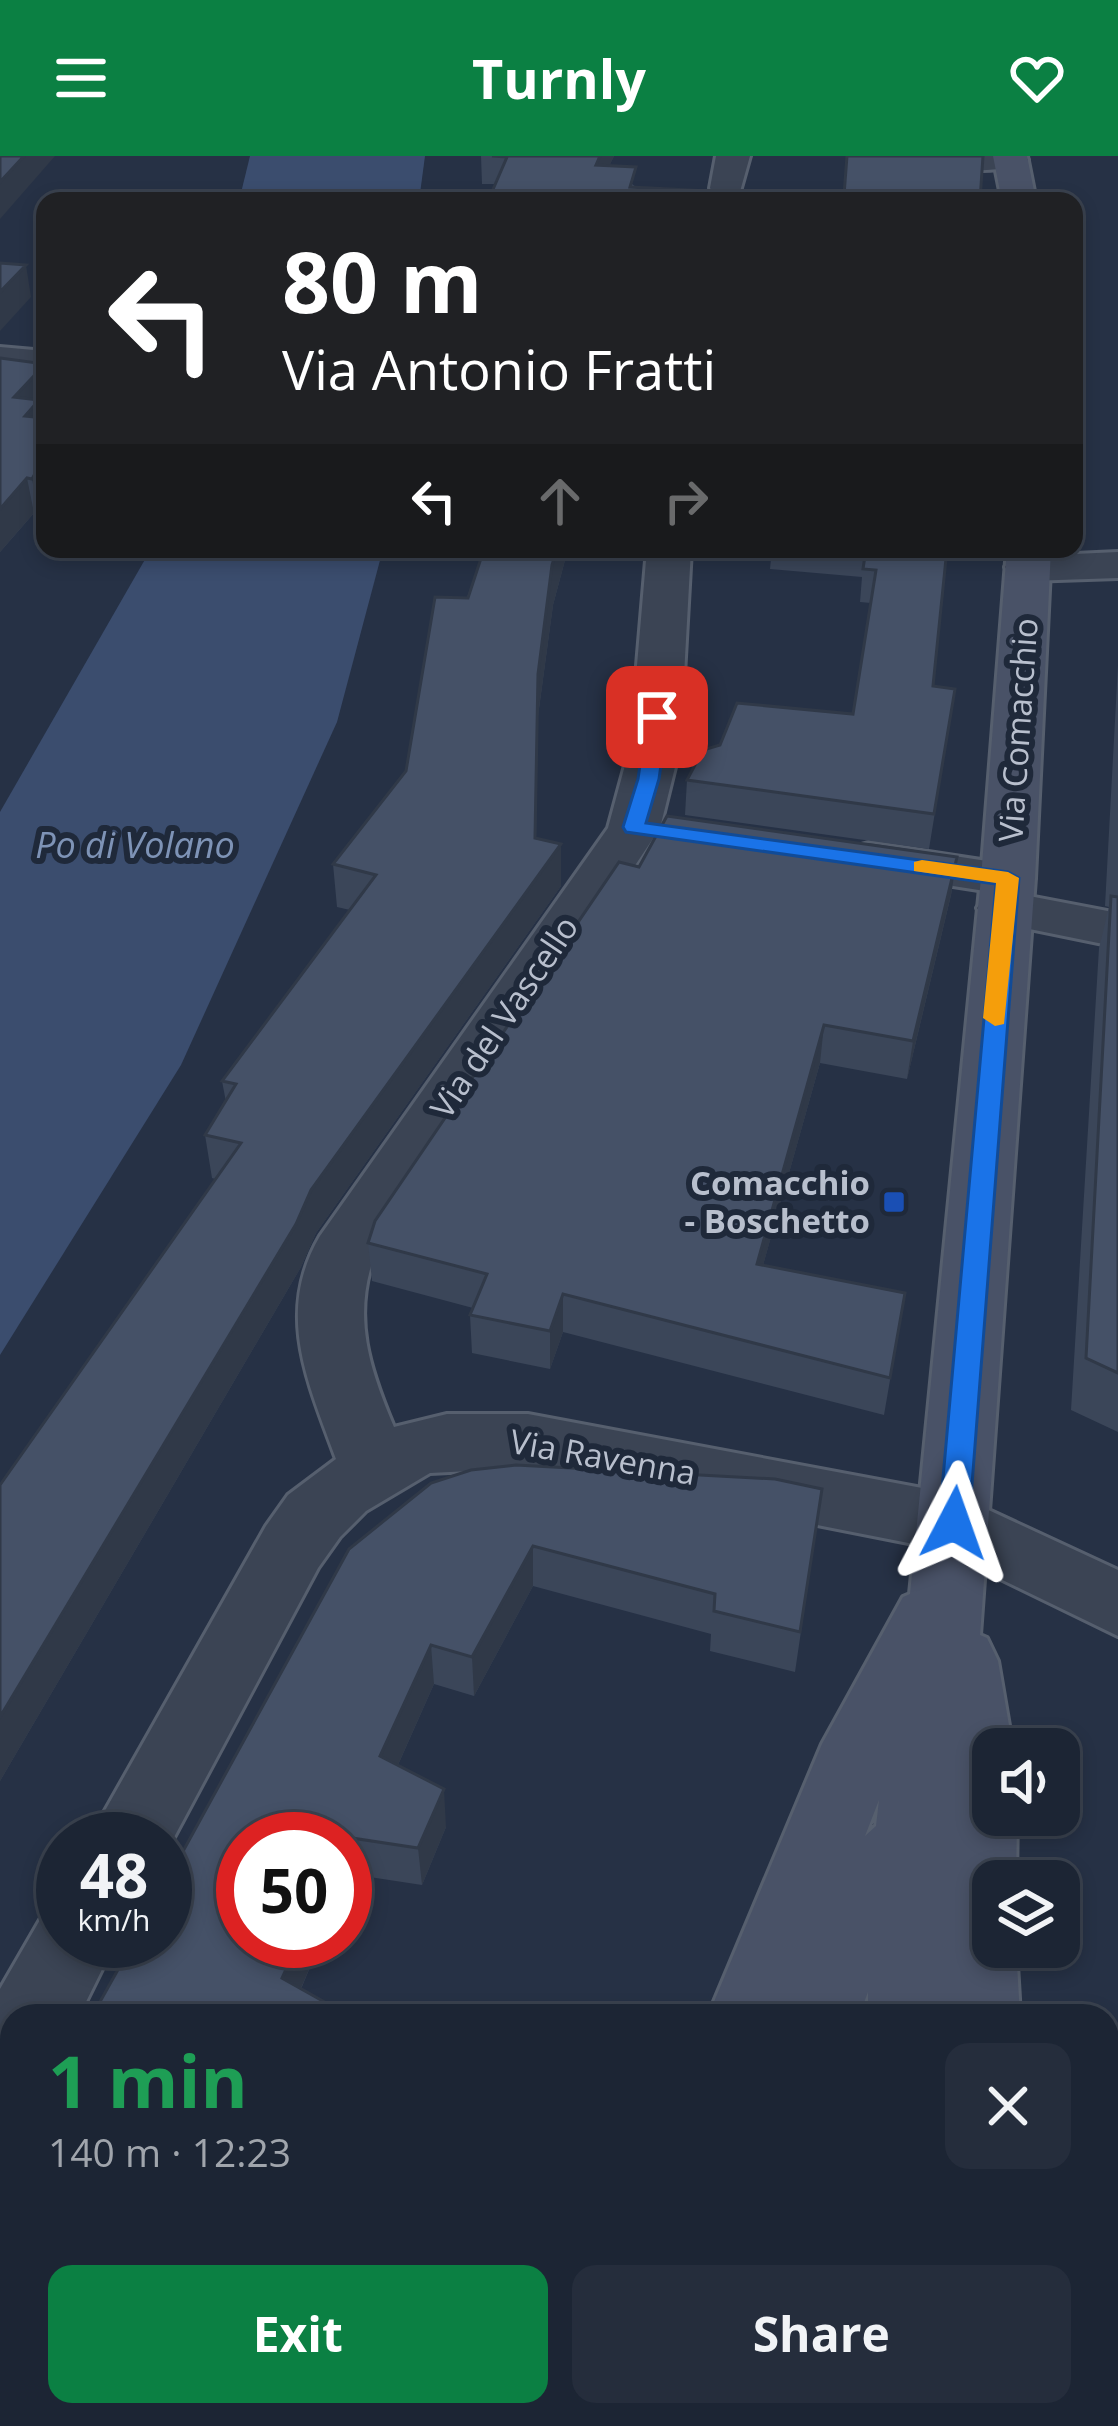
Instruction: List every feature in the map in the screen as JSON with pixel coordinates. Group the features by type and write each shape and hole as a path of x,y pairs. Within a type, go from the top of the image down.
{"main road":[{"path":"1011,158 1017,192"},
{"name":"Via Comacchio","path":"911,2004 914,1843 951,1554 1029,558"},
{"path":"756,2004 862,1744 951,1554"},
{"path":"951,1554 978,1780 973,1933 976,2004"},
{"path":"821,2004 862,1896 914,1843"}],"street":[{"path":"916,156 1011,158"},
{"path":"0,359 36,362"},
{"name":"Via del Vascello","path":"375,1467 332,1350 325,1306 330,1280 344,1252 657,831 655,747 668,558"},
{"path":"1029,558 1118,565"},
{"path":"821,853 1006,893 1118,930"},
{"name":"Via Ravenna","path":"145,1812 292,1547 314,1516 375,1467 447,1441 528,1441 951,1554 1118,1605"},
{"path":"39,2004 59,1968"}],"water":[{"path":"250,156 425,156 420,192 241,192"},
{"name":"Po di Volano","path":"146,558 381,558 337,722 181,1065 0,1355 0,812"}],"building":[{"path":"0,156 24,156 0,182"},
{"path":"492,156 600,156 596,165 636,167 630,187 728,192 492,192 507,157"},
{"path":"847,156 983,156 981,192 844,192"},
{"path":"0,263 26,265 0,292"},
{"path":"0,358 36,363 36,374 14,397 36,400 25,416 36,417 36,472 0,509"},
{"path":"481,558 554,558 538,674 535,838 561,844 311,1190 296,1224 0,1717 0,1485 241,1143 205,1135 236,1084 222,1081 376,875 333,864 406,771 435,597 468,598"},
{"path":"865,558 946,558 933,686 955,689 934,814 687,780 703,750 720,745 737,703 853,714 876,570 863,569"},
{"path":"667,816 957,857 913,1041 824,1025 757,1264 905,1293 890,1378 563,1294 550,1331 470,1315 487,1274 368,1243 375,1221 619,862 639,867"},
{"path":"1111,896 1118,897 1118,1373 1086,1358"},
{"path":"516,1465 775,1479 822,1489 800,1632 714,1611 715,1594 533,1546 472,1657 431,1645 380,1756 444,1789 418,1848 372,1841 372,1812 216,1812 216,1968 287,1968 282,1978 328,2004 99,2004 119,1968 192,1968 192,1835 349,1549 431,1483 471,1470"}],"slow traffic":[{"path":"922,867 1008,878 995,1018"}],"place":[{"name":"Comacchio - Boschetto","path":"894,1202"}],"route":[{"path":"657,717 649,779 634,827 1008,878 954,1523"}]}
